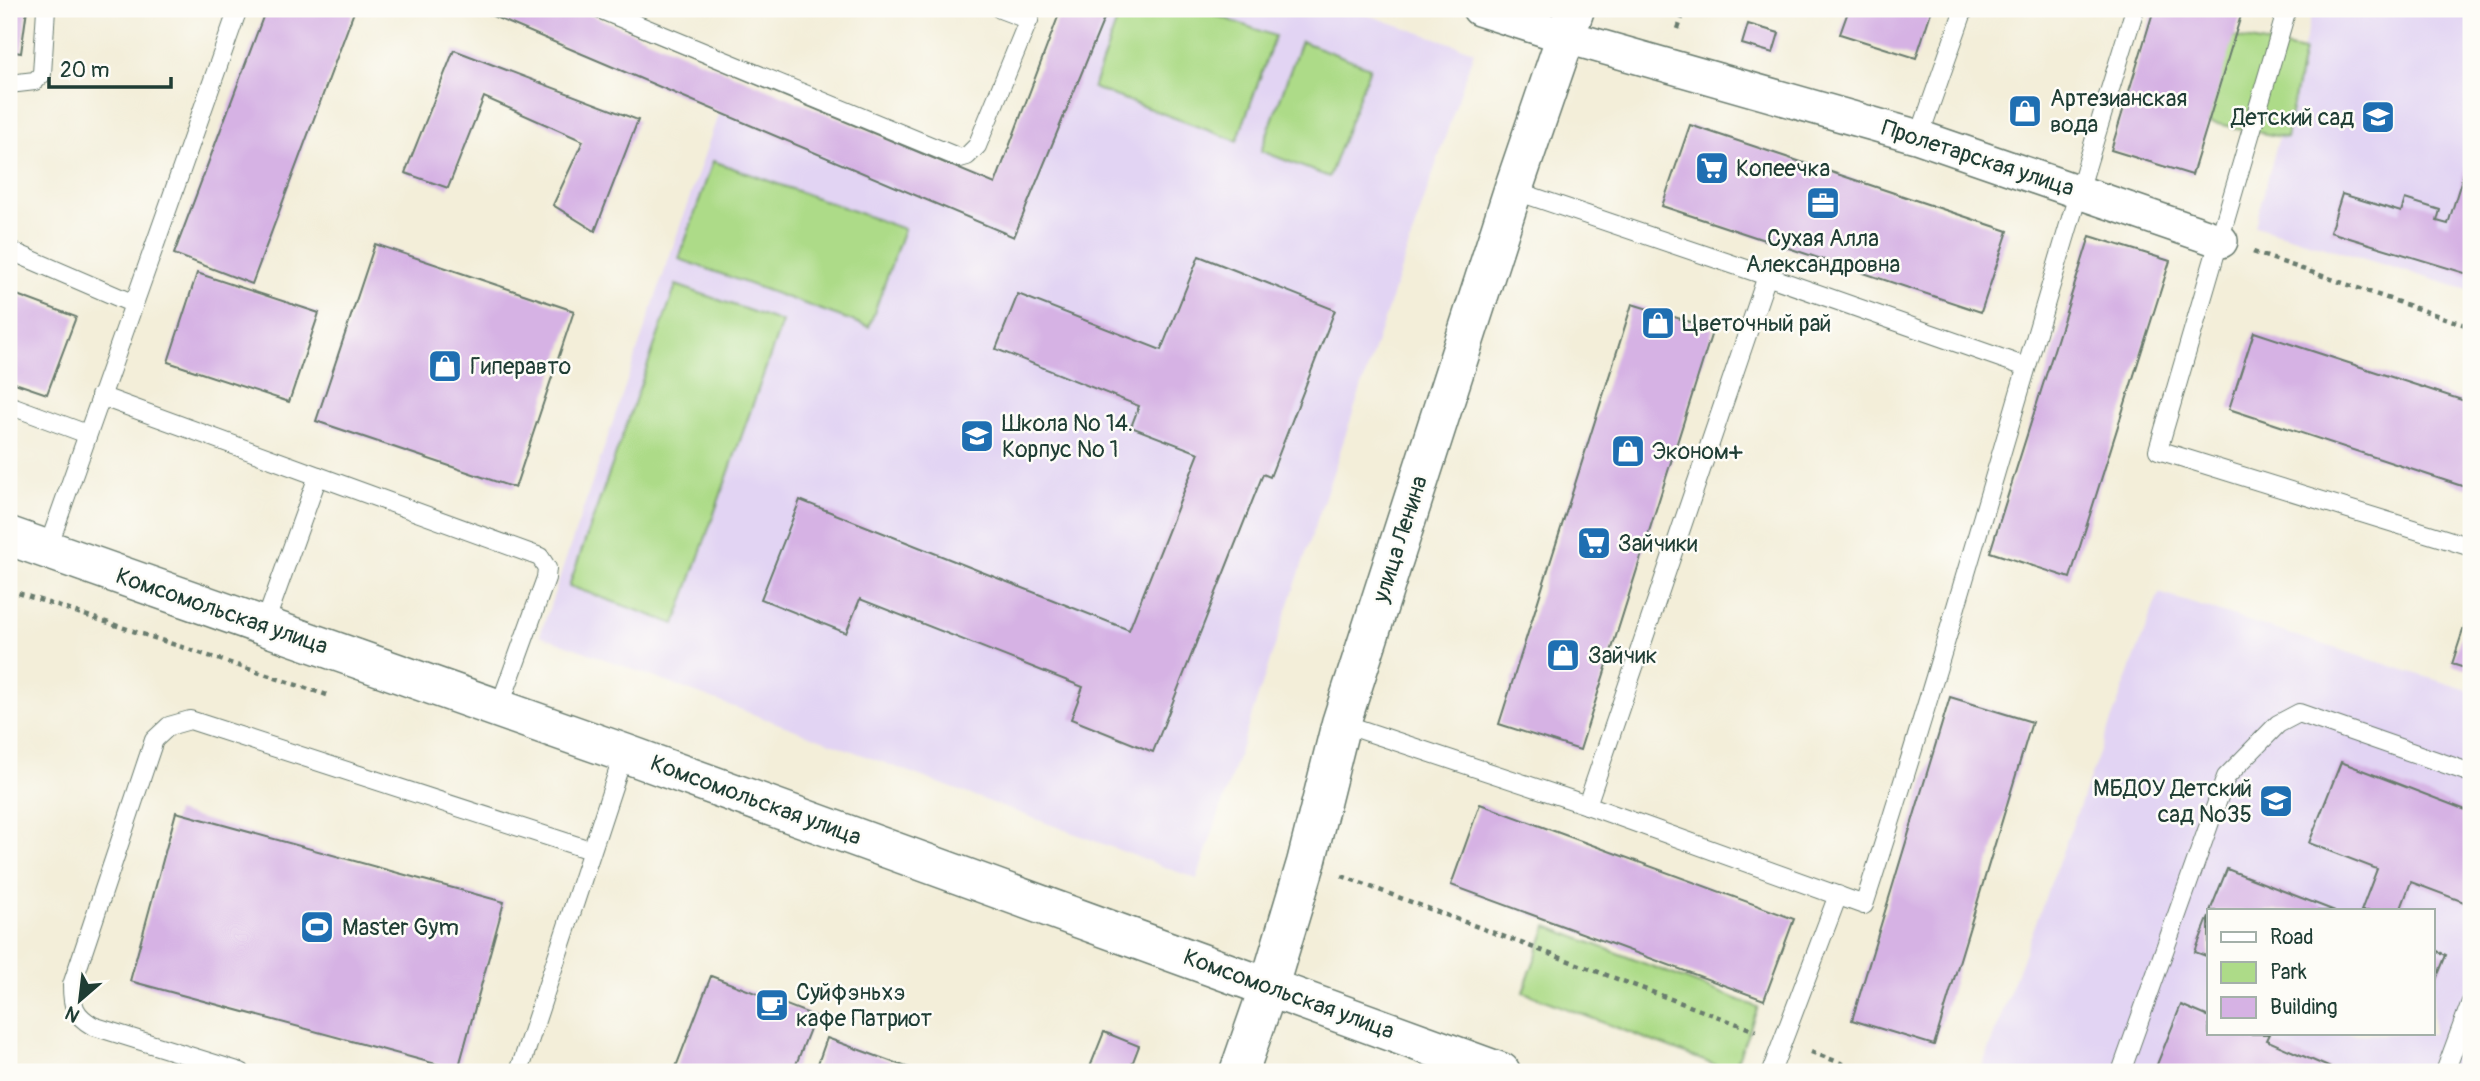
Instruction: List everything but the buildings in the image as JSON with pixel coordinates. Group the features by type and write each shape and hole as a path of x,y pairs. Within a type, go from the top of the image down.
{"main road":[{"name":"улица Ленина","path":"1239,1072 1269,986 1306,863 1341,723 1513,190 1571,23"},
{"name":"Комсомольская улица","path":"9,536 499,708 1502,1072"}],"street":[{"name":"Пролетарская улица","path":"1479,9 1571,23 1919,136 2221,241"}],"lane":[{"path":"9,84 35,80 42,74 46,9"},
{"path":"47,550 238,9"},
{"path":"599,9 960,158 967,156 977,146 1031,14 1000,9"},
{"path":"1919,136 1964,9"},
{"path":"1341,723 1587,805 1864,905 1926,712 2077,191 2135,9"},
{"path":"2287,9 2158,450 2471,547"},
{"path":"1513,190 2026,367"},
{"path":"9,250 134,303"},
{"path":"1587,805 1767,276"},
{"path":"100,396 540,557 547,568 546,578 499,708"},
{"path":"9,405 87,434"},
{"path":"264,626 317,477"},
{"path":"2121,1072 2226,777 2278,724 2299,713 2471,773"},
{"path":"241,1072 93,1026 78,1017 72,1004 72,985 154,740 169,726 190,720 590,850"},
{"path":"519,1072 624,753"},
{"path":"1770,1072 1838,895"},
{"path":"2445,1072 2471,1002"}],"path":[{"path":"2221,241 2471,327"},
{"path":"1306,863 1866,1072"}],"shaded area":[{"name":"Школа № 14. Корпус № 1","path":"1108,9 1350,9 1474,51 1197,879 540,635 719,112 1013,237"},
{"name":"Детский сад","path":"2313,9 2471,9 2471,291 2255,226"},
{"name":"МБДОУ Детский сад №35","path":"2159,593 2471,691 2471,1072 1980,1072"}],"green space":[{"path":"1121,9 1198,9 1275,36 1237,141 1093,88"},
{"path":"2197,29 2304,51 2286,138 2179,116"},
{"path":"1301,41 1370,67 1329,177 1261,151"},
{"path":"713,161 904,229 869,327 679,259"},
{"path":"676,285 782,322 675,624 569,586"},
{"path":"1547,926 1758,1007 1733,1072 1523,992"}],"place":[{"name":"Артезианская вода","path":"2025,111"},
{"name":"Детский сад","path":"2378,117"},
{"name":"Копеечка","path":"1712,168"},
{"name":"Сухая Алла Александровна","path":"1823,203"},
{"name":"Цветочный рай","path":"1658,323"},
{"name":"Гиперавто","path":"445,366"},
{"name":"Школа № 14. Корпус № 1","path":"977,436"},
{"name":"Эконом+","path":"1628,451"},
{"name":"Зайчики","path":"1594,543"},
{"name":"Зайчик","path":"1563,655"},
{"name":"МБДОУ Детский сад №35","path":"2276,801"},
{"name":"Master Gym","path":"317,927"},
{"name":"Суйфэньхэ кафе Патриот","path":"772,1005"}]}
